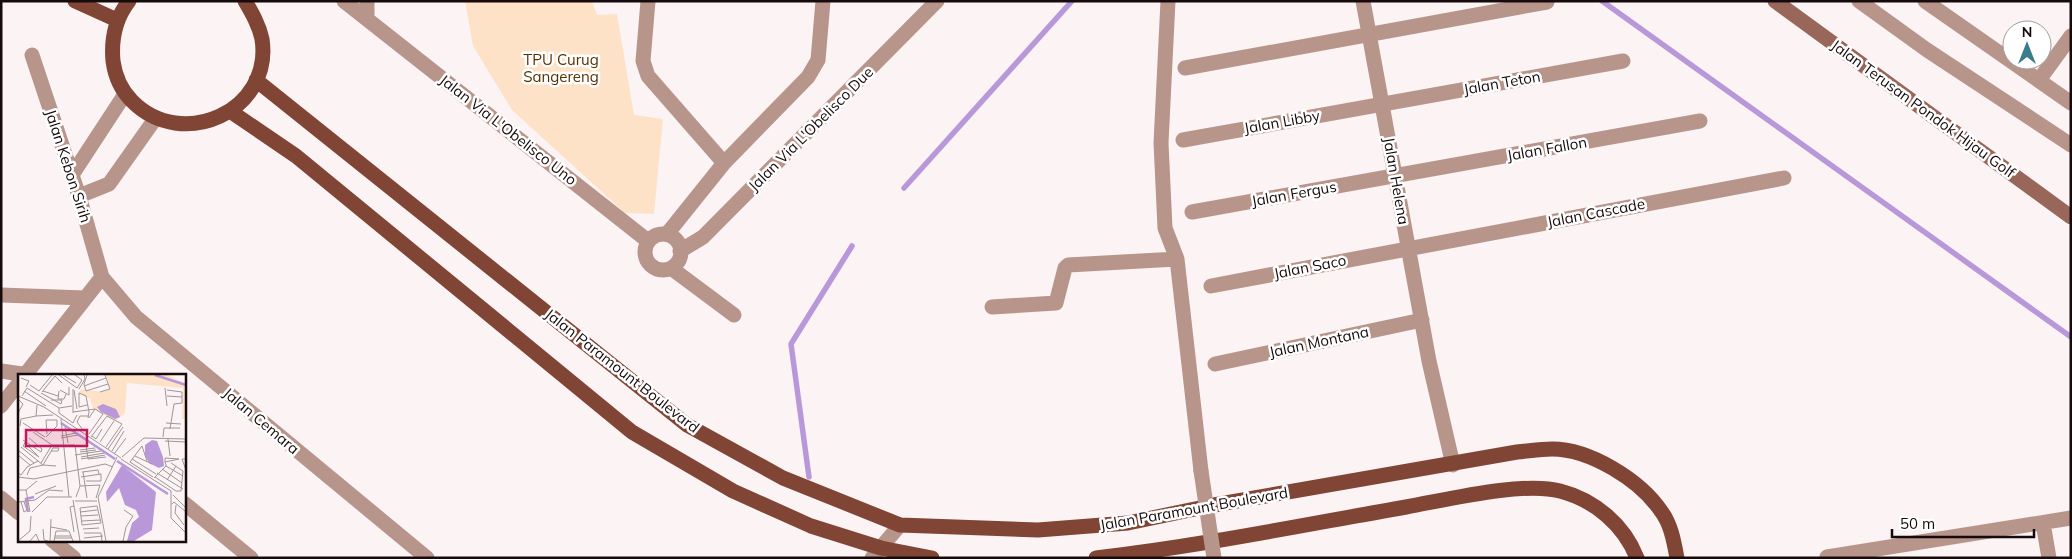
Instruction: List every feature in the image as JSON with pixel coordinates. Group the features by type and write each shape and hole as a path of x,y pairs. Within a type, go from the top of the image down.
{"main road":[{"path":"75,1 117,20"},
{"path":"129,1 117,20 111,45 114,71 126,94 139,108 156,118 181,125 207,122 230,111 245,97 256,80 262,60 262,39 256,19 245,1"},
{"name":"Jalan Terusan Pondok Hijau Golf","path":"1775,1 2071,217"},
{"name":"Jalan Paramount Boulevard","path":"256,80 687,425 782,478 900,525 1038,530 1128,523 1214,505 1517,452 1553,448 1576,453 1602,462 1626,476 1650,496 1662,512 1672,536 1677,558"},
{"path":"230,111 296,156 632,432 733,491 811,526 876,553 932,558"},
{"path":"1096,558 1152,552 1482,494 1541,488 1559,491 1576,497 1610,517 1624,532 1637,558"}],"street":[{"name":"Jalan Via L'Obelisco Uno","path":"344,1 648,242"},
{"path":"367,1 367,19"},
{"path":"648,1 643,61 648,76 724,163"},
{"path":"667,234 724,163 808,78 818,60 822,1"},
{"name":"Jalan Via L'Obelisco Due","path":"680,251 704,237 937,1"},
{"path":"1168,1 1161,143 1164,228 1178,259 1200,472 1214,558"},
{"name":"Jalan Helena","path":"1363,1 1408,248 1430,361 1453,464"},
{"path":"1859,1 1927,50 2071,145"},
{"path":"1925,1 2071,102"},
{"path":"1185,68 1547,2"},
{"path":"2039,80 2071,36"},
{"name":"Jalan Kebon Sirih","path":"32,55 79,196 102,277"},
{"name":"Jalan Teton","path":"1382,104 1623,61"},
{"path":"72,175 126,94"},
{"name":"Jalan Libby","path":"1183,140 1382,104"},
{"path":"79,196 109,184 156,118"},
{"name":"Jalan Fallon","path":"1395,176 1700,121"},
{"name":"Jalan Fergus","path":"1192,212 1395,176"},
{"name":"Jalan Cascade","path":"1408,248 1784,178"},
{"path":"671,268 678,260 680,251 676,240 667,234 656,235 648,242 645,252 649,263 659,269 671,268 734,315"},
{"name":"Jalan Saco","path":"1211,286 1408,248"},
{"path":"992,306 1056,303 1065,268 1068,265 1178,259"},
{"path":"27,374 102,277"},
{"name":"Jalan Cemara","path":"102,277 136,317 427,558"},
{"path":"1,295 85,298"},
{"name":"Jalan Montana","path":"1215,364 1422,320"},
{"path":"1,371 18,375"},
{"path":"1,406 18,385"},
{"path":"1,498 18,512"},
{"path":"185,504 251,558"},
{"path":"1827,557 2071,518"},
{"path":"2043,523 2049,558"},
{"path":"876,553 900,525"},
{"path":"54,542 74,558"}],"green space":[{"name":"TPU Curug Sangereng","path":"465,1 592,1 597,15 617,14 634,115 663,119 654,214 625,213 512,110 473,46"}],"waterway":[{"path":"904,188 1072,1"},
{"path":"1602,1 2071,337"},
{"path":"809,477 791,344 852,246"}]}
